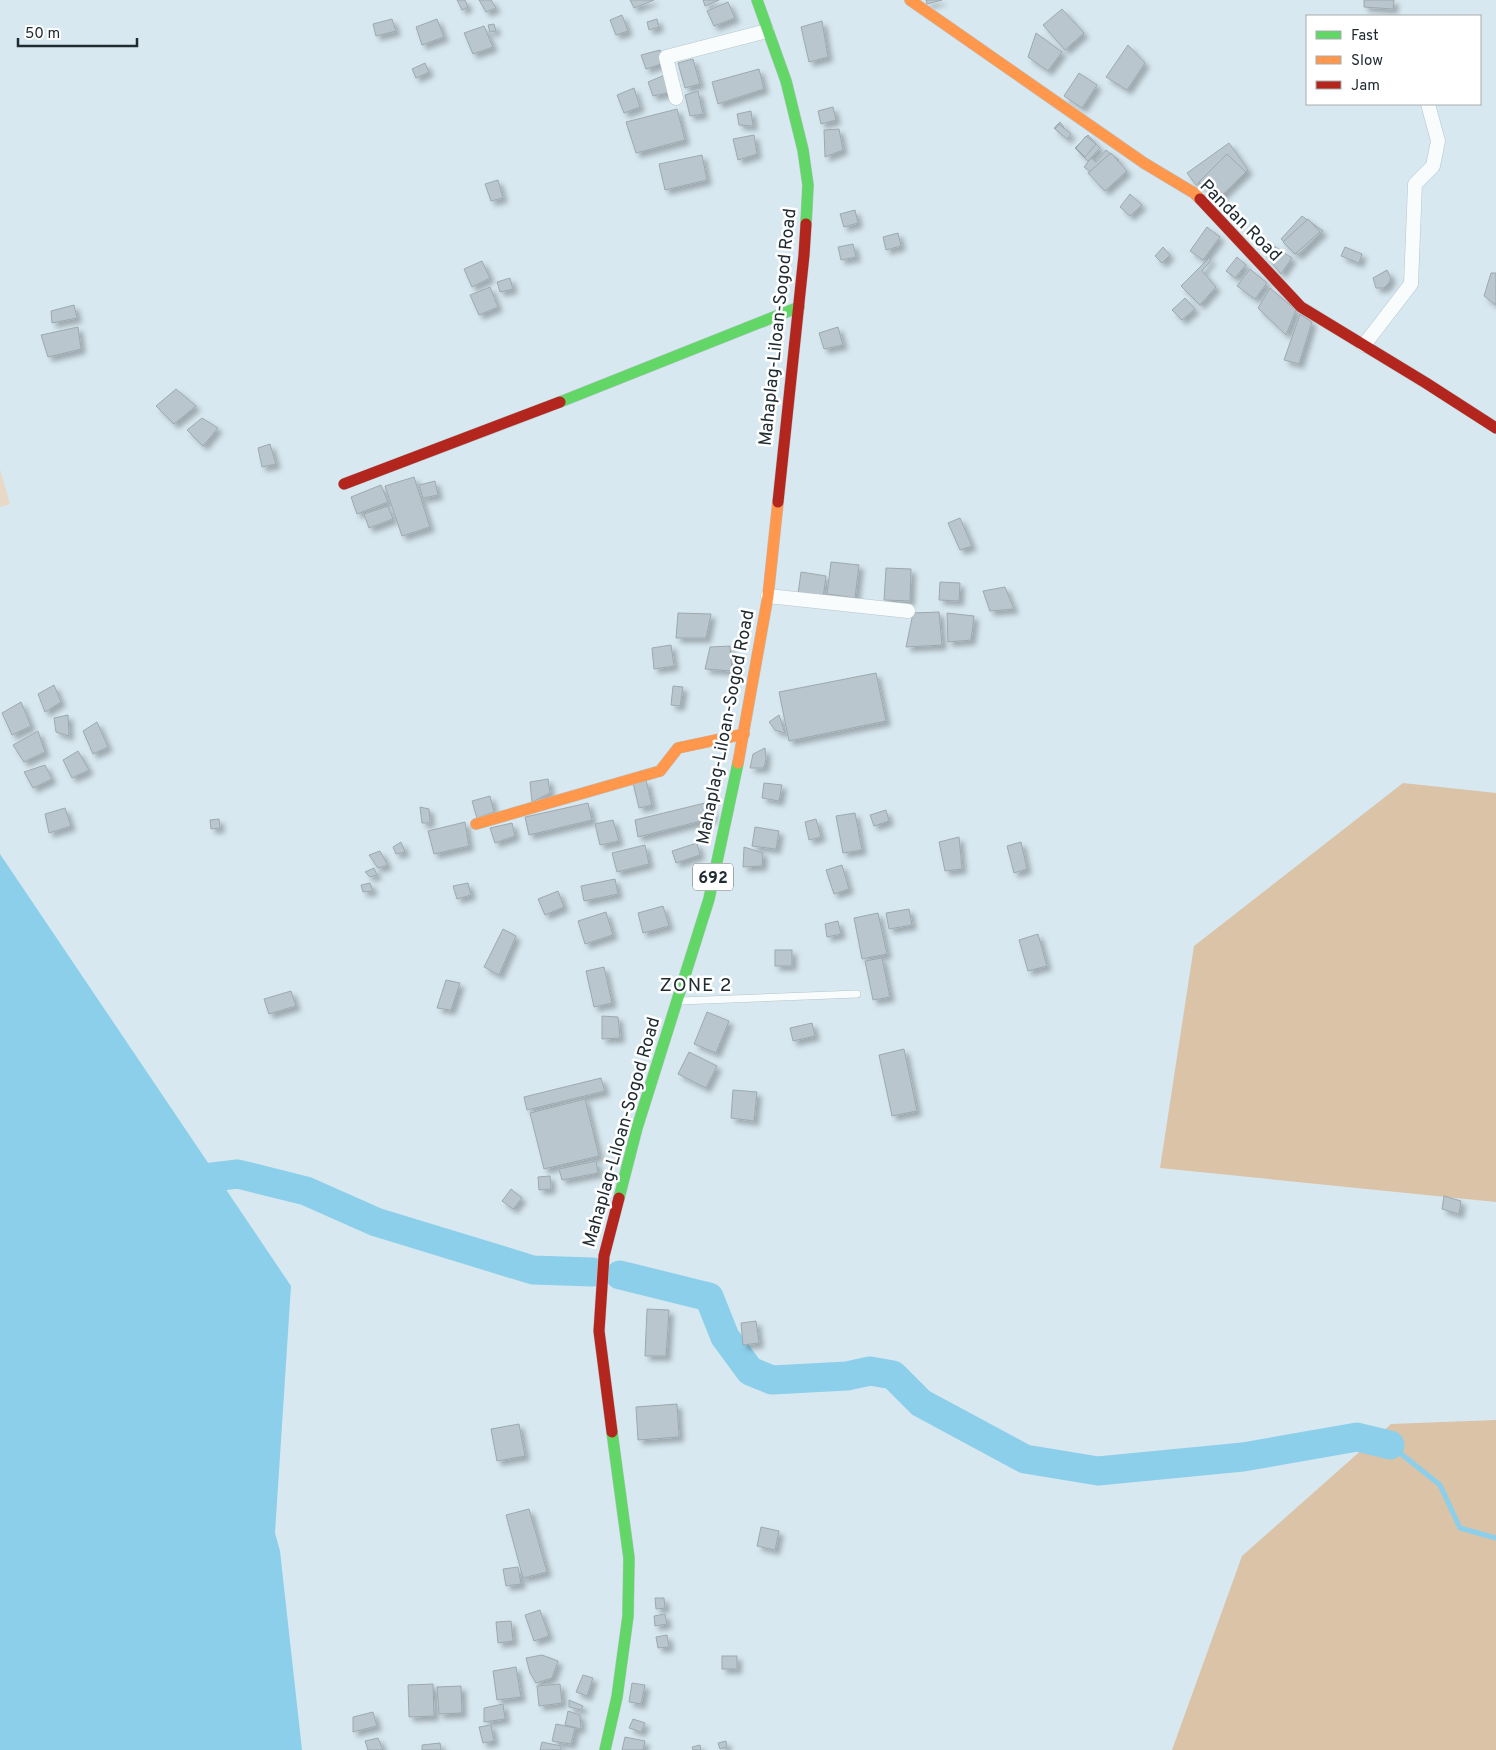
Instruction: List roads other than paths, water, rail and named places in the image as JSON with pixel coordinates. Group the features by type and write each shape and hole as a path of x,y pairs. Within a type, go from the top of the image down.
{"main road":[{"name":"Mahaplag-Liloan-Sogod Road","path":"605,1750 618,1697 628,1616 629,1558 599,1331 604,1256 637,1128 709,899 744,734 768,596 799,307 808,185 803,150 786,81 757,0"},
{"name":"Pandan Road","path":"910,0 1144,163 1194,193 1301,307 1496,428"},
{"path":"344,484 605,385 799,307"},
{"path":"476,824 660,771 678,748 744,734"}],"street":[{"path":"676,98 666,57 767,31"},
{"path":"1364,345 1411,284 1415,184 1432,166 1438,141 1428,105"},
{"path":"768,596 908,611"}],"lane":[{"path":"677,1001 857,994"}],"water":[{"path":"0,854 291,1286 275,1533 280,1551 302,1750 0,1750"}],"waterway":[{"path":"178,1181 238,1174 306,1191 376,1222 533,1270 592,1272"},
{"path":"620,1275 709,1297 725,1337 750,1371 772,1380 847,1376 870,1371 893,1375 921,1403 1025,1459 1098,1471 1243,1457 1357,1437 1390,1445"},
{"path":"1390,1445 1440,1485 1460,1528 1496,1538"}],"district":[{"name":"ZONE 2","path":"696,984"}]}
